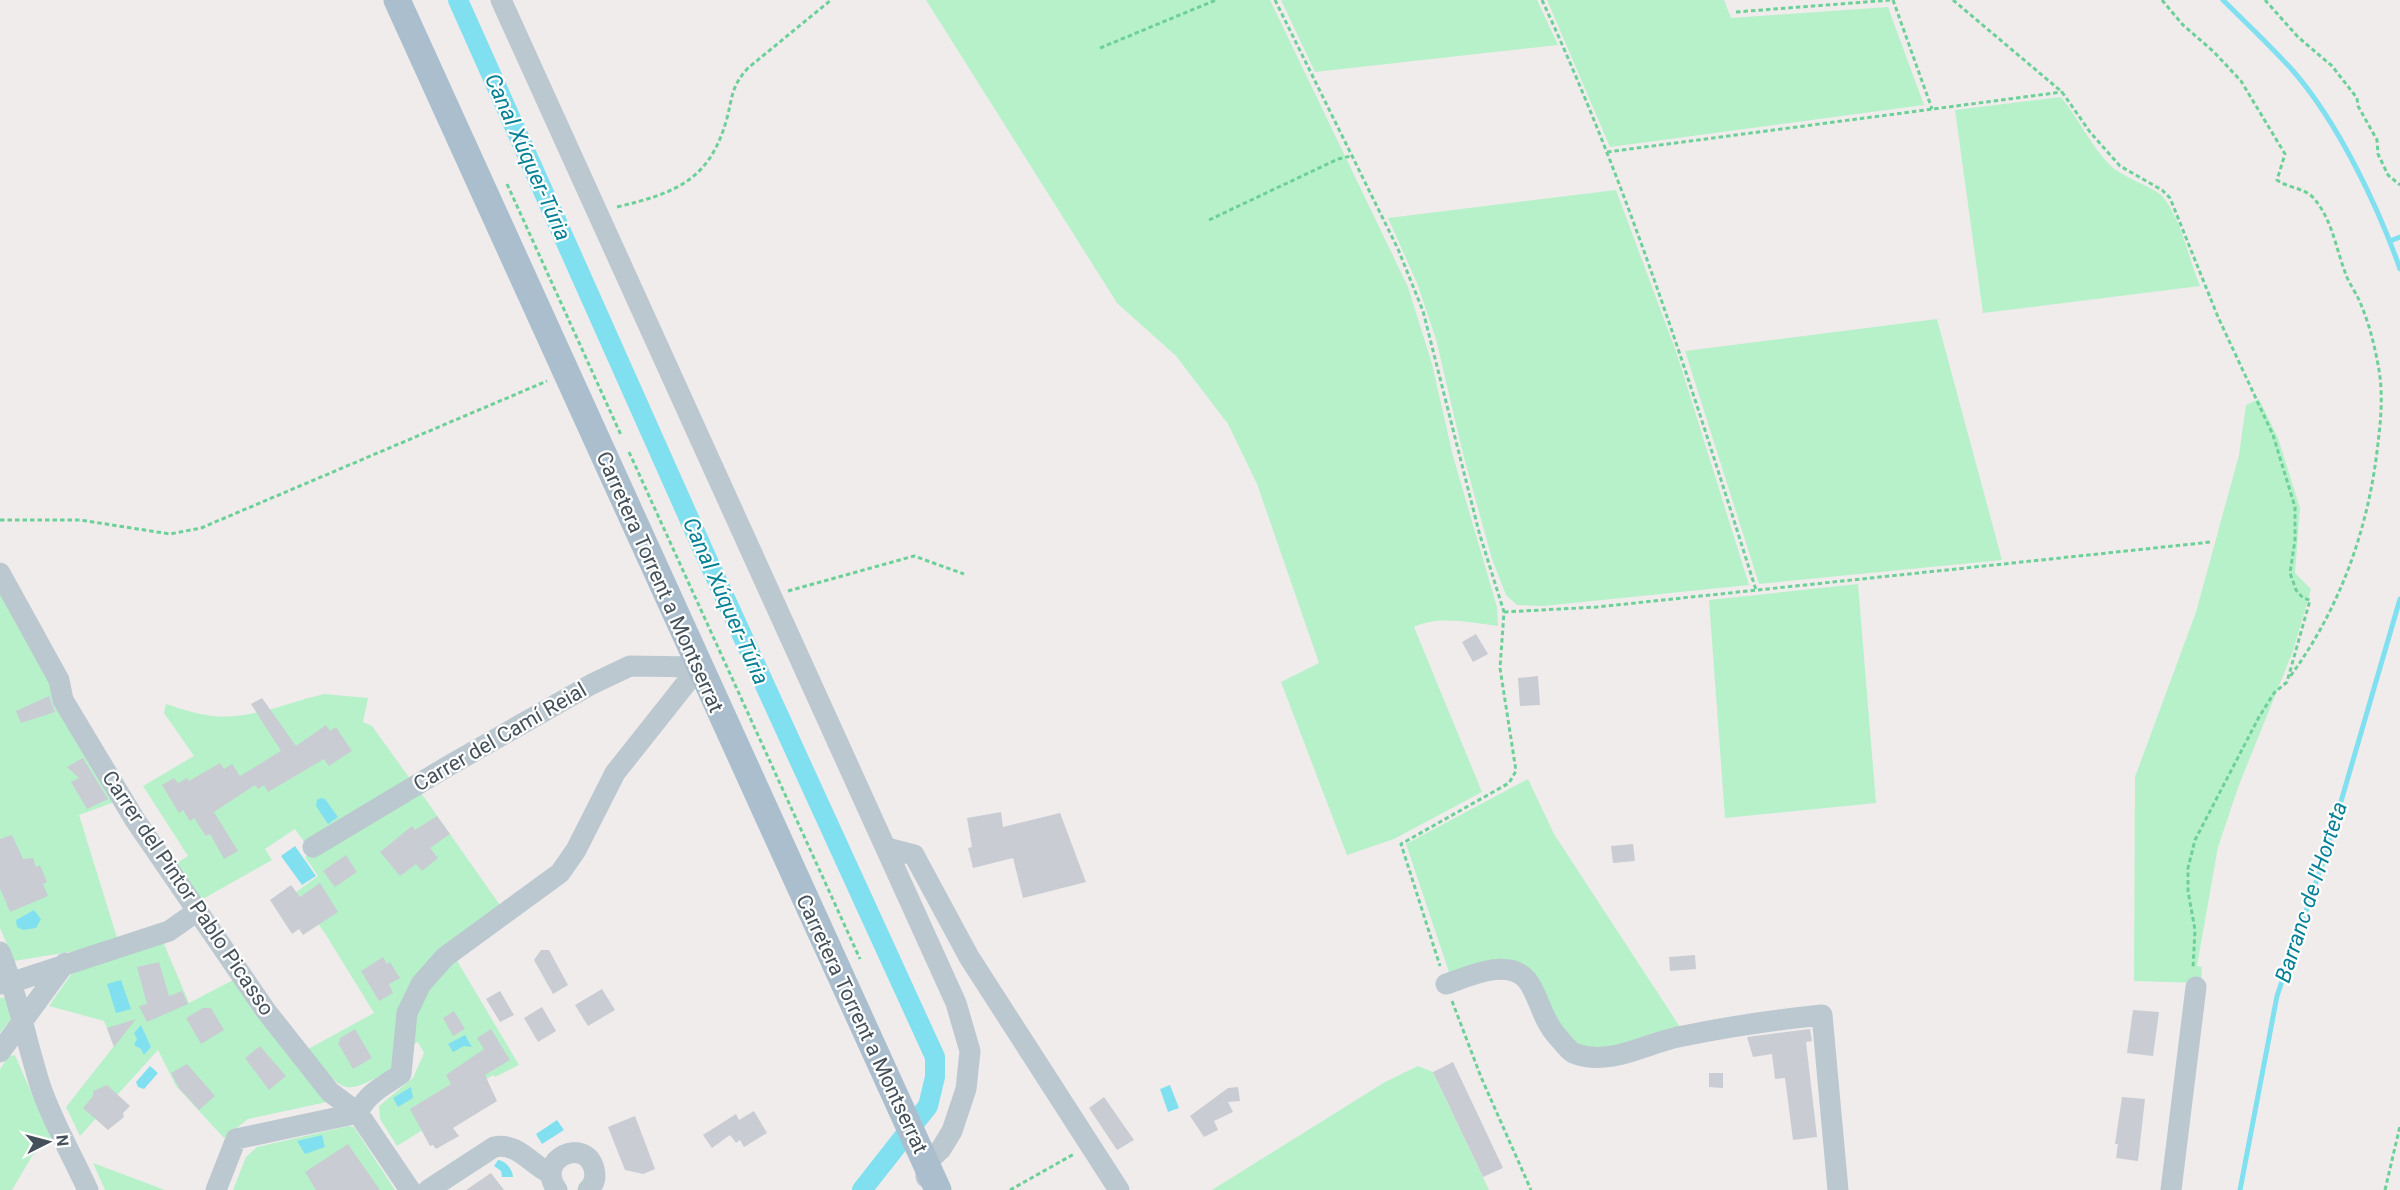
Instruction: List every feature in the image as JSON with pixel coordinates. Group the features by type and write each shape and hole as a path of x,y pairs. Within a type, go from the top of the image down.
{"main road":[{"name":"Carretera Torrent a Montserrat","path":"397,0 924,1158"},
{"path":"924,1158 938,1190"}],"street":[{"path":"501,0 956,1003 970,1051 966,1089 951,1131 941,1149 924,1158 927,1190"},
{"name":"Carrer del Pintor Pablo Picasso","path":"0,573 59,680 63,700 135,820 196,912 266,1011 330,1092 358,1113 410,1190"},
{"name":"Carrer del Camí Reial","path":"312,847 592,684 630,666 699,667"},
{"path":"216,1190 236,1139 358,1113 363,1101 401,1074 407,1013 421,984 445,957 533,894 564,868 615,773 699,667"},
{"path":"887,848 914,855 969,957 1119,1190"},
{"path":"6,983 169,931 196,912"},
{"path":"0,952 6,983 41,1088 88,1190"},
{"path":"0,1052 65,963"},
{"path":"1446,984 1488,970 1514,970 1527,980 1539,1007 1555,1033 1573,1054 1593,1058 1611,1057 1674,1038 1760,1021 1822,1016 1838,1190"},
{"path":"2171,1190 2196,987"},
{"path":"428,1190 494,1147 504,1145 515,1149 554,1182 559,1157 578,1153 586,1156 594,1165 595,1180 588,1190"}],"path":[{"path":"598,212 659,196 697,175 716,149 728,116 730,96 736,81 748,68 831,0"},
{"path":"1100,48 1216,0"},
{"path":"1275,0 1398,249 1423,311 1479,532 1504,612 1500,668 1516,771 1509,783 1401,844 1446,984 1481,1077 1531,1190"},
{"path":"1542,0 1606,152 1681,352 1756,590"},
{"path":"1736,12 1892,0 1932,109"},
{"path":"1953,0 2062,92 2090,132 2120,166 2162,190 2170,198 2218,317 2273,435 2295,507 2295,540 2290,573 2296,590 2303,598 2310,600 2287,682"},
{"path":"2162,0 2183,26 2214,52 2241,81 2285,154 2277,180 2283,185 2307,192 2316,200 2334,236 2345,275 2360,300 2379,370 2382,396 2373,490 2350,570 2301,663 2287,682 2274,693 2259,717 2196,840 2188,868 2188,891 2196,930 2192,955 2196,987"},
{"path":"2265,0 2298,37 2332,66 2357,98 2358,106 2376,141 2378,154 2388,175 2400,185"},
{"path":"1606,152 2062,92"},
{"path":"1209,220 1338,159 1351,156"},
{"path":"0,520 80,520 170,534 201,528 565,373"},
{"path":"1504,612 1597,607 2211,542"},
{"path":"772,596 914,556 964,574"},
{"path":"2385,1190 2400,1126"},
{"path":"1010,1190 1091,1144"}],"green space":[{"path":"926,0 1270,0 1408,287 1432,364 1453,456 1497,607 1498,626 1434,621 1414,627 1482,792 1394,839 1347,855 1281,682 1319,663 1257,484 1228,424 1176,356 1117,303"},
{"path":"1281,0 1537,0 1558,45 1315,72"},
{"path":"1547,0 1724,0 1731,18 1888,7 1924,105 1610,147"},
{"path":"2061,97 2098,151 2112,167 2163,197 2180,228 2200,286 1983,313 1955,110"},
{"path":"1616,190 1677,354 1749,585 1543,606 1517,605 1506,595 1492,559 1463,454 1436,339 1417,283 1388,218"},
{"path":"1937,319 2002,560 1759,584 1685,351"},
{"path":"2259,399 2278,438 2300,508 2295,573 2311,589 2293,651 2239,785 2218,847 2197,966 2202,967 2201,983 2134,981 2135,777 2196,612 2239,455 2246,405"},
{"path":"1858,584 1876,803 1725,818 1709,600"},
{"path":"0,585 120,800 79,815 119,944 14,961 0,928"},
{"path":"324,694 368,698 363,722 372,726 411,780 306,845 295,829 265,849 272,860 201,900 177,863 188,856 143,786 194,756 164,713 166,704 206,715 236,716"},
{"path":"1528,779 1554,834 1682,1030 1620,1049 1575,1047 1531,977 1449,972 1406,844"},
{"path":"417,787 502,908 413,983 406,993 396,1024 394,1068 363,1084 345,1087 337,1083 308,1049 374,1013 326,935 296,892 318,876 305,857"},
{"path":"161,937 189,1003 237,978 327,1102 248,1119 224,1138 176,1086 158,1050 80,1136 66,1107 114,1046 104,1021 49,1006 74,970"},
{"path":"453,954 519,1065 495,1077 493,1075 453,1099 458,1108 397,1146 380,1119 379,1106 413,1078 424,1053 418,1042 412,1045 412,1006"},
{"path":"10,997 15,1014 0,1033 0,998"},
{"path":"15,1055 52,1140 32,1156 12,1190 0,1190 0,1069 9,1056"},
{"path":"1418,1066 1433,1072 1489,1190 1212,1190 1385,1082"},
{"path":"349,1126 354,1127 395,1190 233,1190 246,1157 257,1147"},
{"path":"93,1163 165,1190 105,1190"}],"water":[{"path":"325,799 338,817 328,824 316,806 317,800"},
{"path":"295,846 316,876 302,885 281,856"},
{"path":"34,910 41,919 36,928 23,930 17,927 16,920"},
{"path":"121,980 131,1009 116,1013 107,984"},
{"path":"141,1025 151,1047 144,1055 141,1049 134,1045 137,1039 134,1033"},
{"path":"465,1035 472,1047 464,1046 453,1052 448,1044"},
{"path":"150,1066 158,1073 144,1089 138,1087 136,1082"},
{"path":"1170,1085 1179,1108 1168,1112 1160,1089"},
{"path":"411,1087 413,1098 398,1107 393,1098"},
{"path":"557,1120 564,1130 542,1144 536,1134"},
{"path":"322,1135 325,1147 305,1154 297,1141"},
{"path":"498,1160 508,1166 513,1177 502,1177 501,1171 494,1166"}],"building":[{"path":"1476,634 1488,654 1473,662 1462,642"},
{"path":"1538,676 1540,705 1520,706 1518,678"},
{"path":"49,696 55,712 21,723 16,711"},
{"path":"262,698 296,746 326,725 330,731 336,727 352,751 329,766 324,759 268,792 264,785 258,789 255,785 214,812 238,851 224,859 210,834 206,836 194,818 190,821 183,810 179,813 162,785 174,778 178,783 187,778 189,781 220,763 224,769 232,764 240,776 281,751 251,704"},
{"path":"83,758 108,799 87,809 71,782 79,778 67,767"},
{"path":"1001,812 1003,827 1060,813 1086,882 1023,898 1013,858 973,868 968,848 972,847 967,818"},
{"path":"437,816 450,834 430,848 438,858 422,871 416,864 400,876 380,852 412,826 415,830"},
{"path":"12,835 23,859 33,858 36,867 40,865 47,882 43,884 48,896 10,912 0,888 0,839"},
{"path":"1633,844 1635,861 1613,863 1611,846"},
{"path":"346,855 357,872 335,887 323,871"},
{"path":"320,883 338,912 303,935 299,929 292,934 270,900 291,885 300,897"},
{"path":"541,950 549,950 568,985 553,994 534,960"},
{"path":"1695,955 1696,969 1670,971 1669,957"},
{"path":"383,957 387,964 390,962 400,978 389,984 393,993 379,1001 361,971"},
{"path":"159,962 169,996 182,991 188,1004 147,1022 139,1006 147,1004 137,967"},
{"path":"602,989 615,1010 588,1026 575,1005"},
{"path":"500,991 514,1015 500,1022 486,999"},
{"path":"542,1007 556,1031 538,1042 524,1018"},
{"path":"203,1008 211,1008 224,1030 201,1044 186,1018"},
{"path":"2133,1010 2159,1012 2153,1056 2127,1053"},
{"path":"454,1011 465,1029 453,1036 443,1018"},
{"path":"136,1019 114,1047 107,1028"},
{"path":"355,1029 372,1058 353,1069 338,1043 339,1039"},
{"path":"491,1029 510,1060 485,1075 497,1101 453,1128 459,1136 436,1149 433,1145 430,1146 410,1109 451,1084 446,1075 484,1049 477,1038"},
{"path":"1810,1029 1812,1041 1806,1042 1817,1137 1793,1140 1785,1078 1775,1079 1772,1054 1753,1057 1747,1037"},
{"path":"260,1046 286,1076 269,1090 245,1058"},
{"path":"1453,1062 1503,1168 1483,1177 1433,1072"},
{"path":"187,1064 215,1096 199,1110 179,1088 171,1073"},
{"path":"1709,1073 1723,1073 1723,1088 1709,1087"},
{"path":"107,1085 130,1106 123,1113 124,1117 108,1130 83,1108 93,1096 93,1091"},
{"path":"1238,1087 1240,1101 1228,1102 1233,1112 1214,1121 1218,1130 1204,1137 1190,1116 1228,1088"},
{"path":"1104,1097 1134,1140 1117,1150 1089,1108"},
{"path":"2122,1097 2145,1099 2138,1161 2116,1158 2118,1144 2115,1144"},
{"path":"754,1111 767,1133 744,1147 740,1140 736,1143 730,1135 712,1148 703,1135 736,1114 739,1120"},
{"path":"635,1116 655,1169 643,1174 625,1170 608,1127"},
{"path":"348,1144 380,1190 316,1190 305,1172"},
{"path":"491,1173 504,1190 466,1190"}],"waterway":[{"name":"Canal Xúquer-Túria","path":"458,0 704,552 935,1057 935,1077 928,1106 862,1190"},
{"name":"Barranc de l'Horteta","path":"2223,0 2294,72 2326,115 2368,192 2400,269"},
{"path":"2390,241 2400,237"},
{"name":"Barranc de l'Horteta","path":"2240,1190 2277,996 2326,853 2400,599"}]}
